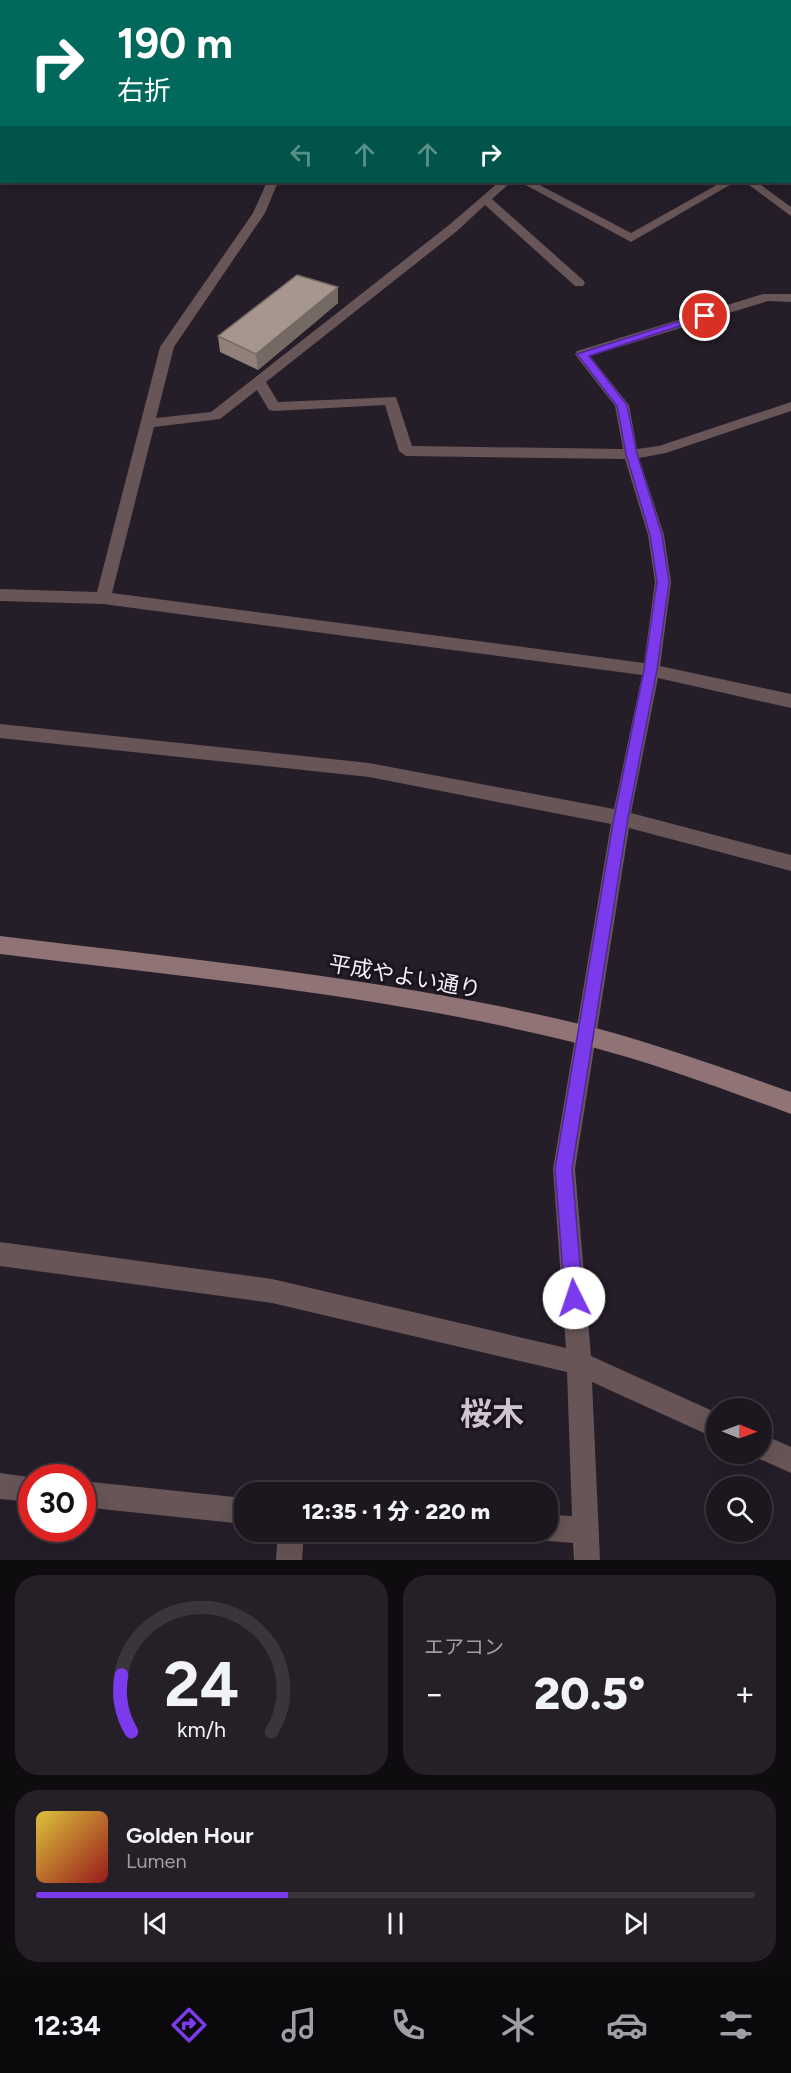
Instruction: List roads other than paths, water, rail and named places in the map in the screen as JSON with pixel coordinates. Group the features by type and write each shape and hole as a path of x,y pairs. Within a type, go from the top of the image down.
{"street":[{"path":"103,598 167,347 259,213 272,183"},
{"path":"148,423 214,416 453,228 504,183"},
{"path":"528,183 631,238 727,183"},
{"path":"752,183 791,213"},
{"path":"485,199 579,283"},
{"path":"587,1560 579,1363 564,1169 621,818 651,670 663,582 656,535 632,454 622,405 582,354 767,297 791,297"},
{"path":"259,381 274,407 391,400 406,451 632,454 661,450 791,406"},
{"path":"0,595 103,598 651,670 791,701"},
{"path":"0,731 369,770 621,818 791,863"},
{"name":"平成やよい通り","path":"0,945 365,991 482,1013 585,1036 791,1103"},
{"path":"0,1254 272,1291 579,1363 706,1421"},
{"path":"772,1451 791,1460"},
{"path":"0,1486 18,1488"},
{"path":"96,1495 234,1510"},
{"path":"558,1529 586,1530"},
{"path":"289,1560 290,1542"}],"district":[{"name":"桜木","path":"492,1414"}]}
